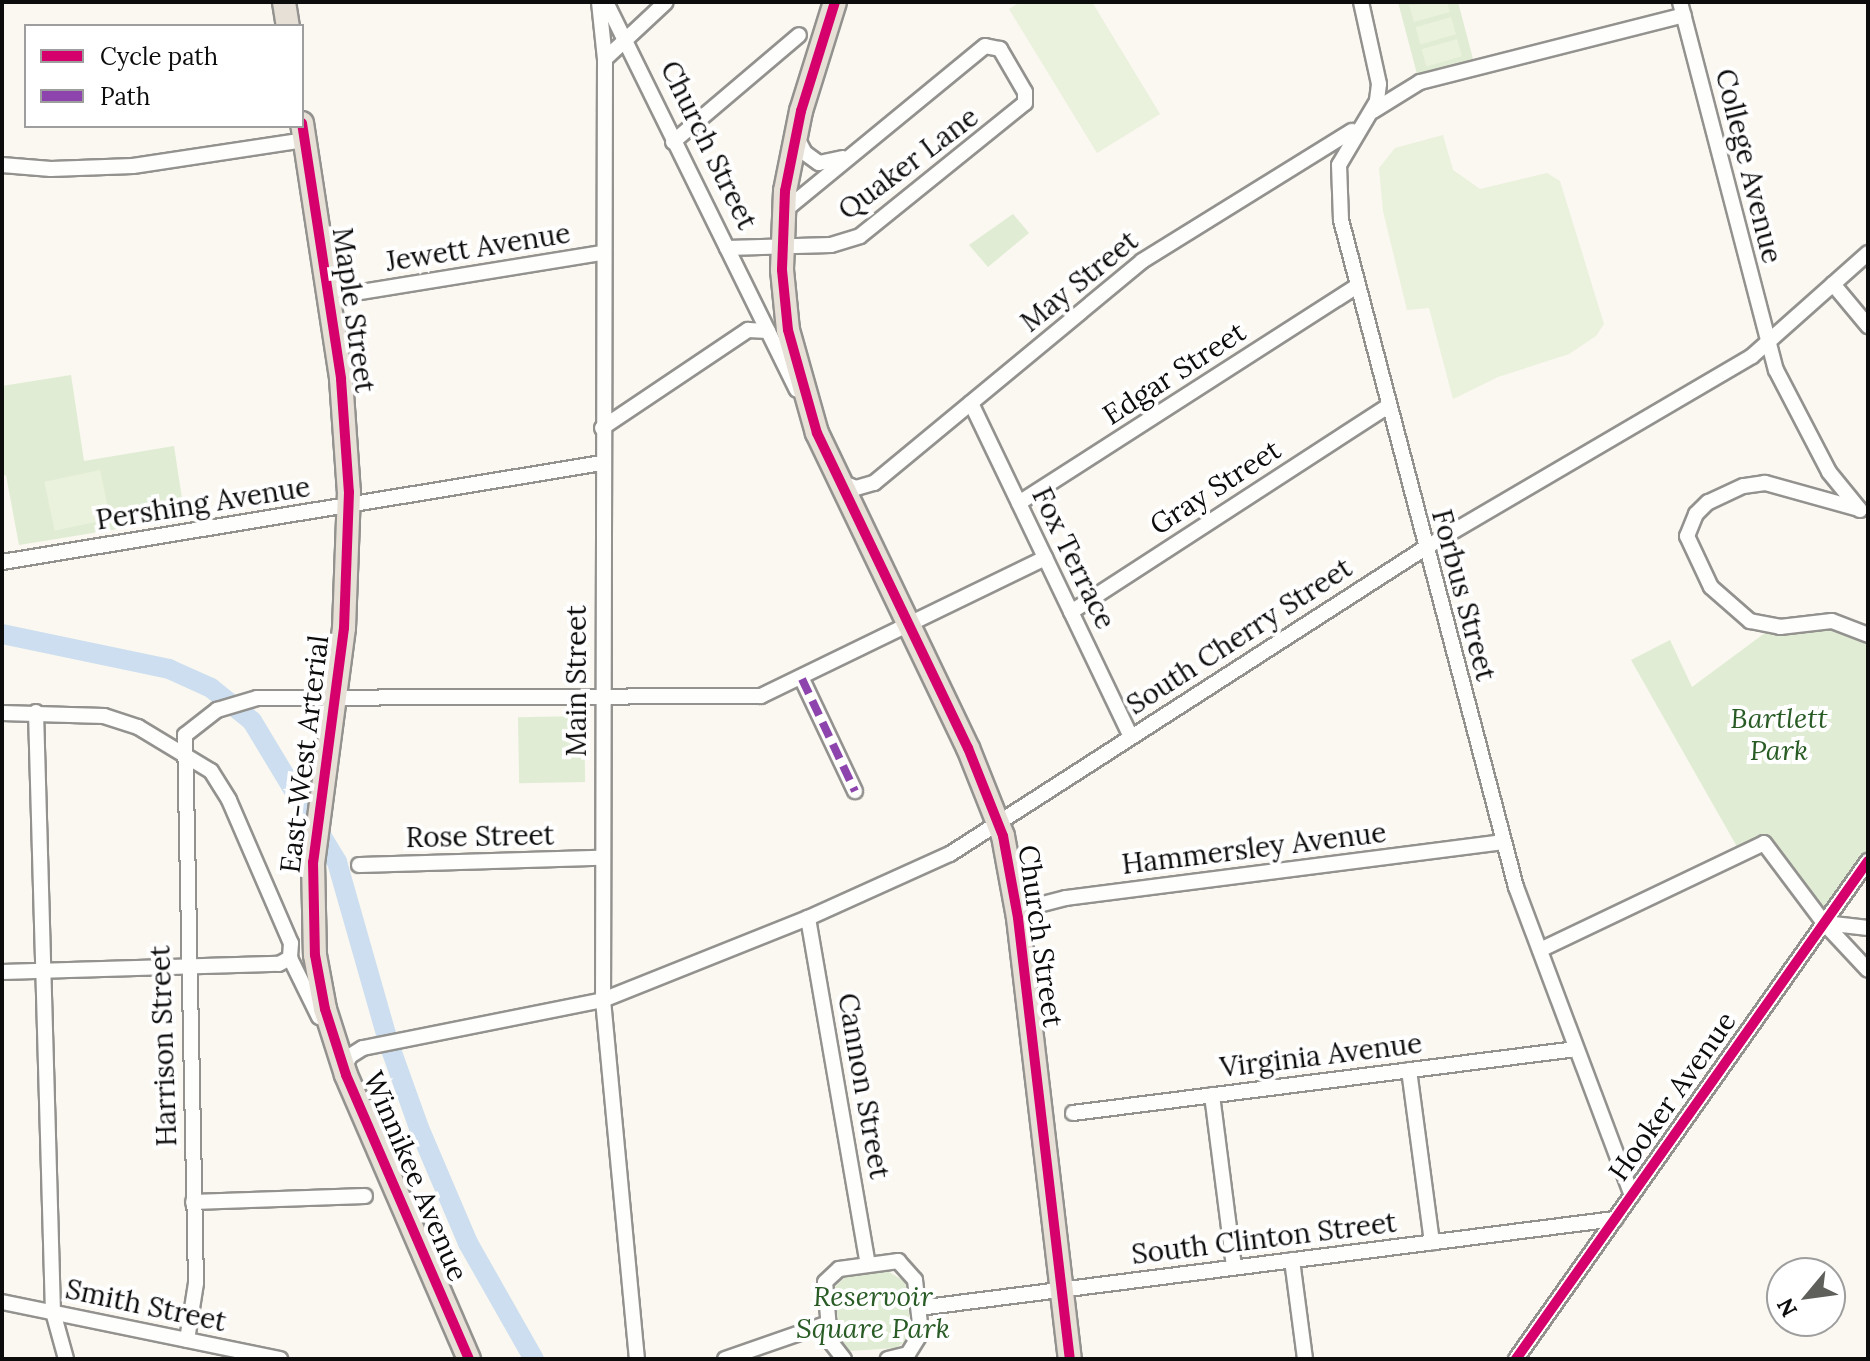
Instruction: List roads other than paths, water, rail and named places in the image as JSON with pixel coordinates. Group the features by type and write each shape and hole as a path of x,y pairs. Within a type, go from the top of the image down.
{"highway":[{"path":"284,2 288,24"},
{"path":"811,415 788,330 782,247 783,212 796,131 836,6"},
{"name":"Maple Street","path":"303,132 341,379 349,505"},
{"name":"Church Street","path":"811,415 999,822 1018,918 1070,1359"},
{"name":"East-West Arterial","path":"325,1009 313,926 314,845 346,609 349,505"},
{"name":"Winnikee Avenue","path":"325,1009 340,1059 469,1359"}],"street":[{"name":"Main Street","path":"599,2 605,59 603,1000 637,1359"},
{"name":"Church Street","path":"606,2 811,415"},
{"path":"605,59 666,2"},
{"name":"Forbus Street","path":"1361,2 1379,84 1367,118 1347,145 1337,186 1357,286 1502,842 1632,1195"},
{"path":"1367,118 1395,94 1420,82 1682,8"},
{"name":"College Avenue","path":"1682,8 1768,343 1788,395 1829,472 1864,511"},
{"path":"673,142 799,35"},
{"name":"Quaker Lane","path":"727,248 831,245 860,236 1019,109 1025,92 1000,49 989,43 849,154"},
{"name":"May Street","path":"837,477 856,488 874,483 1142,261 1367,118"},
{"path":"796,131 801,148 819,163 849,154"},
{"path":"2,165 51,169 133,166 303,132"},
{"path":"783,212 849,154"},
{"name":"Jewett Avenue","path":"361,292 603,253"},
{"name":"South Cherry Street","path":"340,1059 378,1044 603,1000 808,918 930,864 1425,548 1768,343 1868,253"},
{"path":"1833,284 1868,326"},
{"name":"Edgar Street","path":"1019,503 1357,286"},
{"path":"748,330 750,297"},
{"path":"602,428 748,330 768,331"},
{"name":"Fox Terrace","path":"971,403 1131,737"},
{"name":"Gray Street","path":"1071,612 1388,406"},
{"name":"Pershing Avenue","path":"2,562 602,463"},
{"path":"1864,511 1765,483 1743,486 1708,502 1696,514 1687,536 1711,587 1750,621 1780,627 1832,621 1868,635"},
{"path":"182,750 185,735 222,708 241,702 761,696 802,679 1045,558"},
{"path":"802,679 855,791"},
{"path":"36,712 53,1312 66,1359"},
{"name":"Winnikee Avenue","path":"2,713 104,716 182,750 211,771 226,793 291,943 290,958 340,1059"},
{"name":"Harrison Street","path":"182,750 196,1283 187,1340"},
{"name":"Hammersley Avenue","path":"1018,918 1027,908 1066,898 1502,842"},
{"path":"1540,950 1756,844 1771,847 1824,923 1868,970"},
{"name":"Rose Street","path":"359,865 601,858"},
{"name":"Hooker Avenue","path":"1516,1359 1868,861"},
{"name":"Cannon Street","path":"808,918 868,1264"},
{"path":"1824,923 1868,928"},
{"path":"2,972 279,964 290,958"},
{"name":"Virginia Avenue","path":"1073,1113 1576,1049"},
{"path":"1409,1070 1432,1242"},
{"path":"1212,1095 1234,1267"},
{"path":"193,1202 365,1196"},
{"name":"South Clinton Street","path":"919,1308 1615,1219"},
{"path":"1292,1260 1305,1359"},
{"path":"844,1359 832,1347 826,1324 823,1289 829,1277 839,1269 898,1261 909,1268 919,1308 917,1345 888,1359"},
{"name":"Smith Street","path":"2,1302 280,1359"},
{"path":"725,1359 826,1324"}],"waterway":[{"path":"2,634 169,669 211,688 252,721 337,862 389,1044 419,1128 468,1243 534,1359"}],"park label":[{"name":"Bartlett Park","path":"1779,734"},
{"name":"Reservoir Square Park","path":"873,1312"}]}
